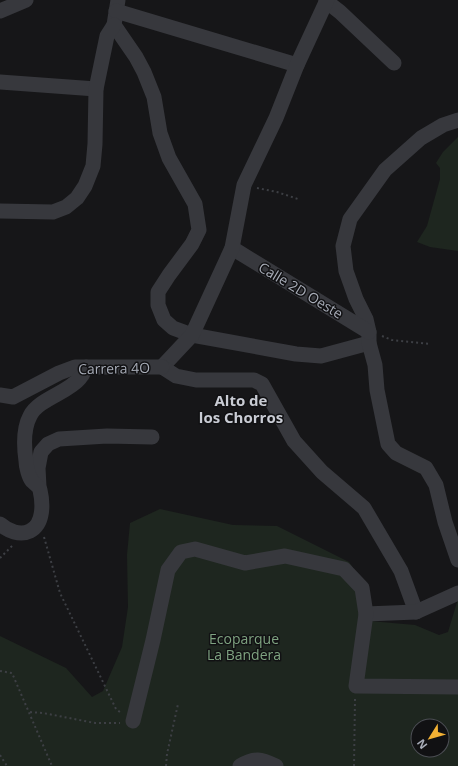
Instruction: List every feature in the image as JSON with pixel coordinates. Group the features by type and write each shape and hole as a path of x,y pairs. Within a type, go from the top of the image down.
{"street":[{"path":"0,11 26,0"},
{"path":"394,63 326,0 297,65 276,118 244,185 232,248 192,335 162,368 176,376 196,380 254,380 262,384 294,441 322,472 364,508 401,571 416,612"},
{"path":"116,12 297,65"},
{"path":"0,211 53,212 66,207 78,198 85,186 93,166 96,89 107,36 116,12"},
{"path":"116,12 154,97 160,134 167,152 195,204 199,230 192,244 158,292 158,305 164,320 173,328 192,335 296,354 321,356 369,337"},
{"path":"0,82 96,89"},
{"path":"458,120 443,125 422,138 405,151 385,170 350,219 343,246 346,271 366,319 375,364 377,390 388,444 396,453 426,468 436,485 445,522 458,560"},
{"name":"Calle 2D Oeste","path":"232,248 369,337"},
{"path":"40,488 31,480 26,462 24,434 30,415 42,403 81,378 86,367"},
{"name":"Carrera 4O","path":"0,395 12,397 59,373 75,368 162,368"},
{"path":"0,524 9,531 25,533 33,530 40,523 42,508 38,468 40,452 48,444 58,439 107,436 152,436"},
{"path":"133,721 168,570 181,552 194,549 245,563 285,556 344,569 362,588 366,614 356,686 458,687"},
{"path":"366,614 416,612 458,593"},
{"path":"240,766 253,760 264,760 276,766"}],"path":[{"path":"244,185 277,192 298,199"},
{"path":"369,337 430,344"},
{"path":"40,523 60,593 116,709 133,721"},
{"path":"0,671 12,673 52,766"},
{"path":"354,766 356,686"},
{"path":"166,766 167,754 178,704"},
{"path":"30,712 95,723 133,721"},
{"path":"0,755 7,766"}],"green space":[{"path":"458,137 458,251 430,247 417,242 427,226 440,179 440,168 436,163 443,152"},
{"name":"Ecoparque La Bandera","path":"160,509 233,525 277,526 349,562 360,578 370,621 415,625 439,635 448,632 458,599 458,766 0,766 0,636 66,668 92,697 103,691 122,647 128,607 127,555 130,523"}],"district":[{"name":"Alto de los Chorros","path":"241,408"}]}
